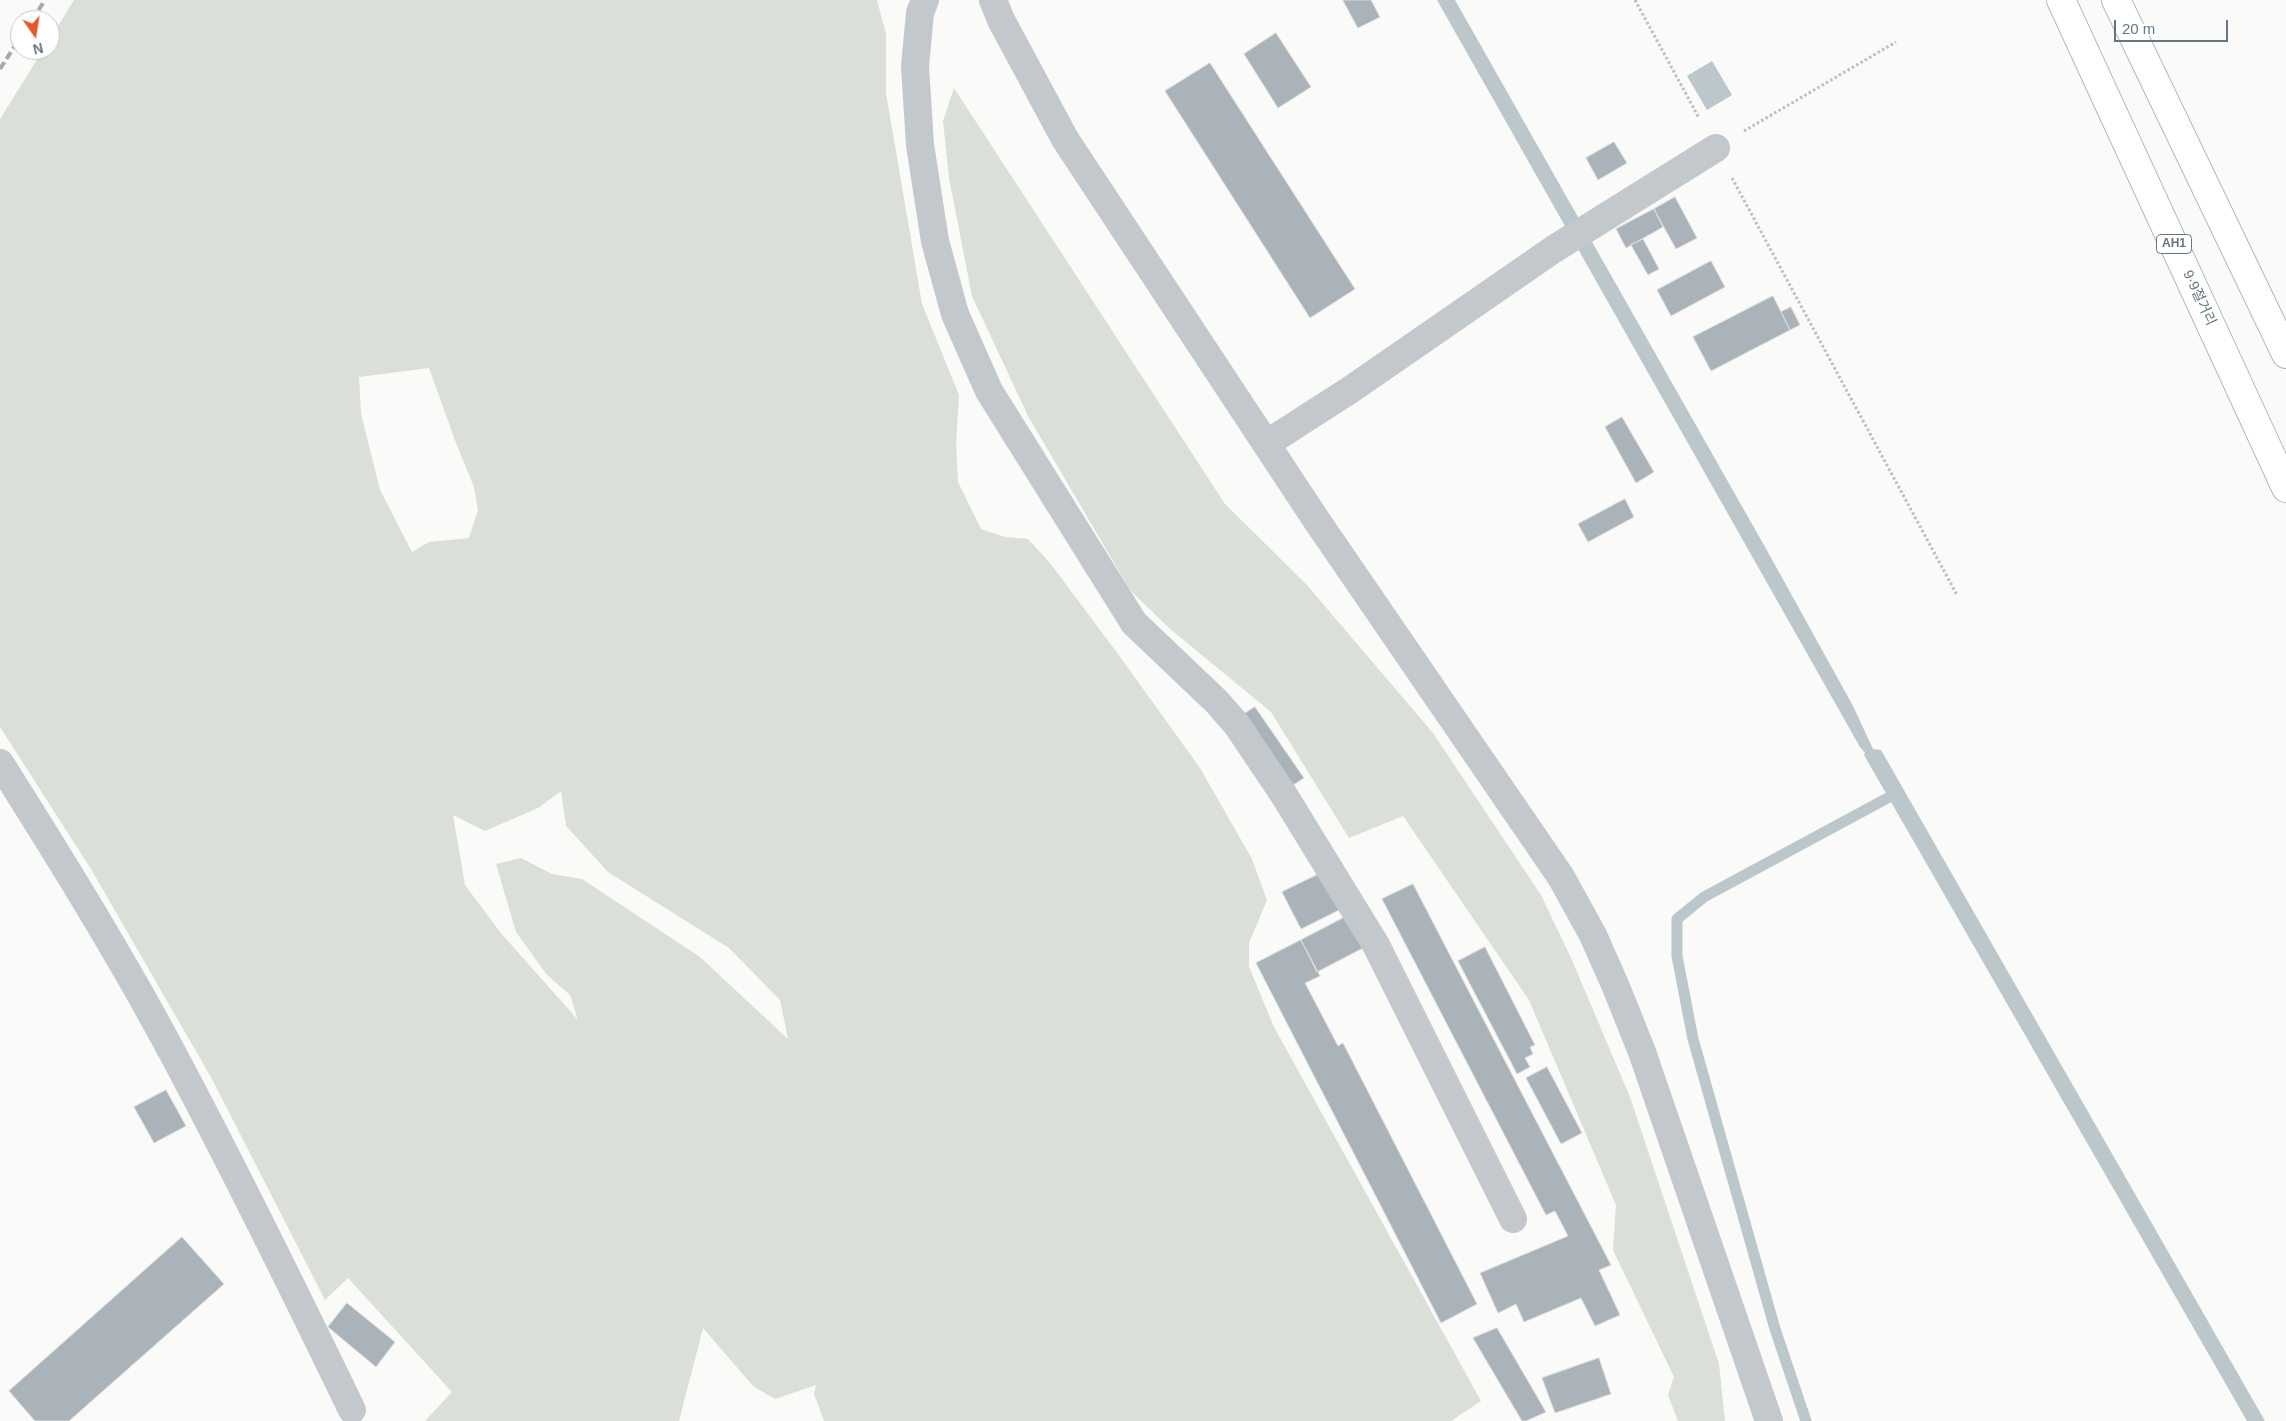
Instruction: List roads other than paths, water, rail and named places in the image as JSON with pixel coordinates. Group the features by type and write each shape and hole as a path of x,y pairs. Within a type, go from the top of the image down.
{"highway":[{"name":"9·9절거리","path":"2062,0 2286,488"},
{"path":"2116,0 2286,354"}],"street":[{"path":"925,0 920,14 915,66 920,145 935,241 955,314 989,391 1134,623 1217,702 1237,725 1284,795 1376,945 1513,1219"},
{"path":"993,0 1065,139 1333,545 1561,876 1593,934 1642,1052 1769,1421"},
{"path":"1266,444 1350,390 1554,249 1716,148"},
{"path":"0,763 74,880 172,1052 297,1297 352,1410"}],"waterway":[{"path":"1806,1421 1775,1329 1693,1039 1677,956 1677,919 1704,897 1895,794"}],"railway":[{"path":"38,10 45,0"},
{"path":"0,69 10,54"}]}
